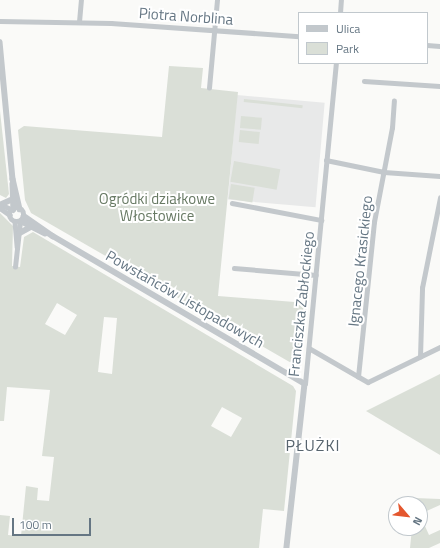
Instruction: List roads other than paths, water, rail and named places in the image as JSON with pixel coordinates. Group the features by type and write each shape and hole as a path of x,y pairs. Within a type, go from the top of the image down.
{"street":[{"path":"79,22 81,0"},
{"path":"208,88 217,0"},
{"path":"340,12 342,0"},
{"name":"Piotra Norblina","path":"0,21 79,22 298,36"},
{"path":"0,42 13,179 14,211"},
{"path":"428,45 440,46"},
{"name":"Franciszka Zabłockiego","path":"287,548 309,348 336,64"},
{"path":"364,81 440,86"},
{"name":"Ignacego Krasickiego","path":"358,377 374,222 384,172 394,101"},
{"path":"326,160 384,172 440,176"},
{"path":"13,179 14,211 20,220 20,233 17,248"},
{"path":"0,204 13,198"},
{"path":"420,357 422,288 440,198"},
{"path":"232,203 321,220"},
{"path":"0,204 14,211 20,220 16,267"},
{"path":"0,208 14,211"},
{"name":"Powstańców Listopadowych","path":"20,220 31,227 53,236"},
{"name":"Powstańców Listopadowych","path":"20,220 53,236 305,384"},
{"path":"20,233 31,227"},
{"path":"234,268 316,275"},
{"path":"309,348 358,377 371,382 440,347"}],"district":[{"name":"PŁUŻKI","path":"313,445"}],"park label":[{"name":"Ogródki działkowe Włostowice","path":"157,206"}]}
